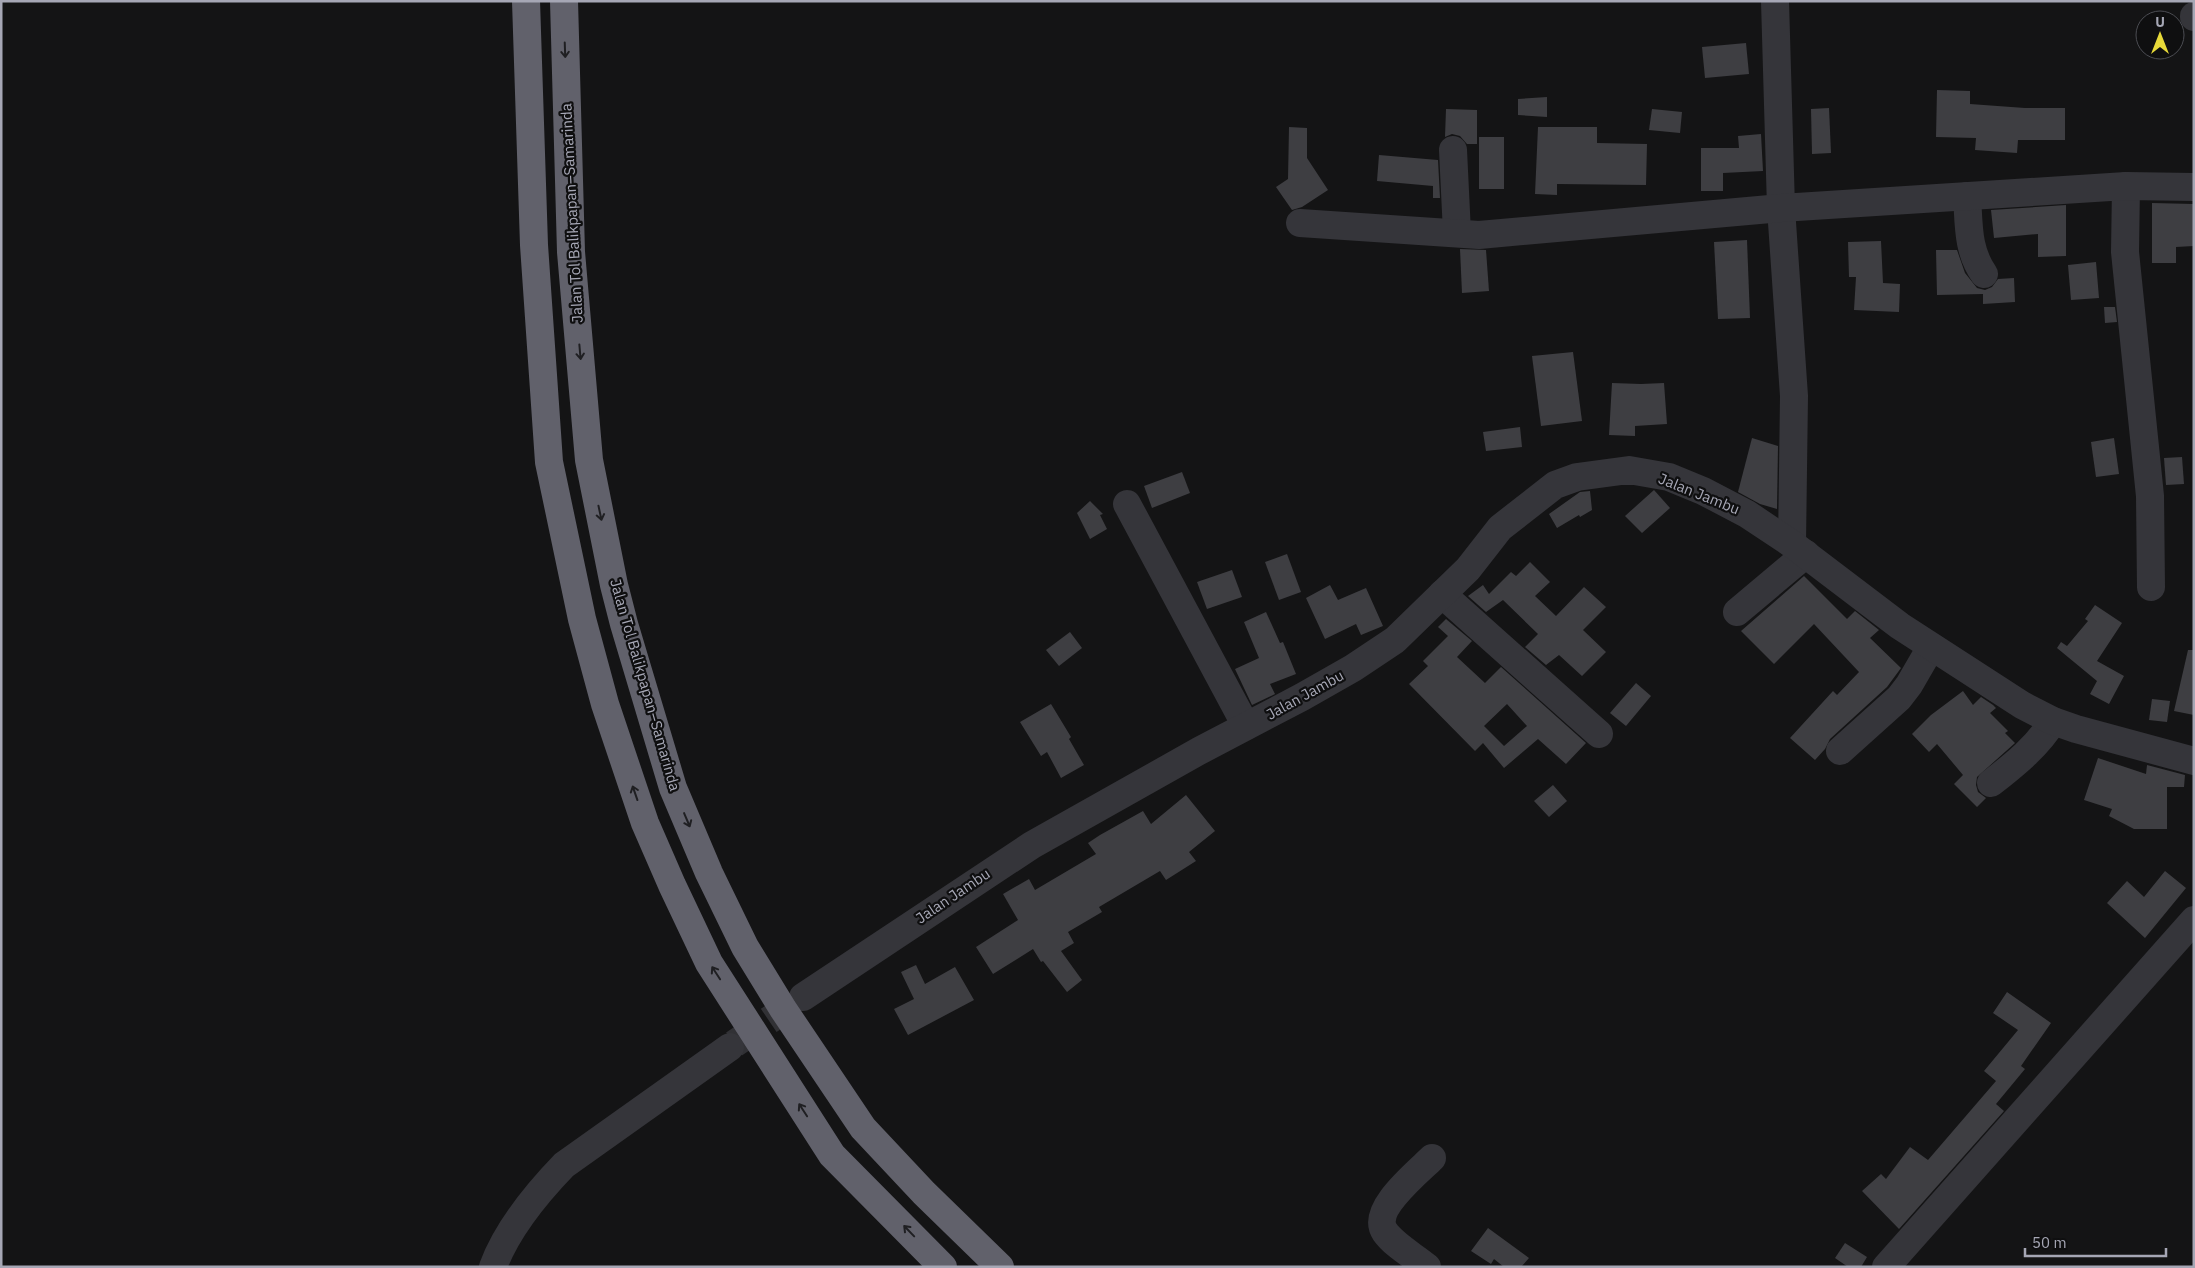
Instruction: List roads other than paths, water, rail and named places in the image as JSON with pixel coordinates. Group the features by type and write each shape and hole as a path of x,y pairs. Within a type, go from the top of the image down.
{"highway":[{"path":"526,1 534,245 549,462 582,619 605,704 646,823 672,885 709,963 832,1155 943,1267"},
{"name":"Jalan Tol Balikpapan–Samarinda","path":"564,1 571,252 589,460 614,585 624,624 674,788 709,873 745,947 783,1009 863,1128 924,1193 1000,1267"}],"street":[{"path":"1737,612 1799,549 1794,396 1781,208 1775,1"},
{"path":"1453,150 1457,234"},
{"path":"1300,222 1479,235 1781,208 2126,186 2194,187"},
{"path":"2126,186 2125,252 2150,496 2151,587"},
{"path":"1967,196 1970,240 1975,261 1984,274"},
{"name":"Jalan Jambu","path":"802,997 1032,845 1353,668 1388,645 1410,628 1468,569 1500,528 1555,485 1577,477 1629,470 1669,477 1748,514 1799,549 1900,626 2022,705 2053,721 2122,743 2194,760"},
{"path":"1127,504 1246,726"},
{"path":"1442,594 1599,734"},
{"path":"1840,751 1899,698 1909,685 1931,647"},
{"path":"1991,783 2027,753 2046,733 2053,721"},
{"path":"1886,1267 2194,920"},
{"path":"493,1267 515,1226 542,1187 564,1165 730,1047"},
{"path":"1427,1267 1390,1237 1384,1230 1382,1216 1388,1204 1432,1158"}],"tunnel":[{"path":"734,1044 803,997"}]}
